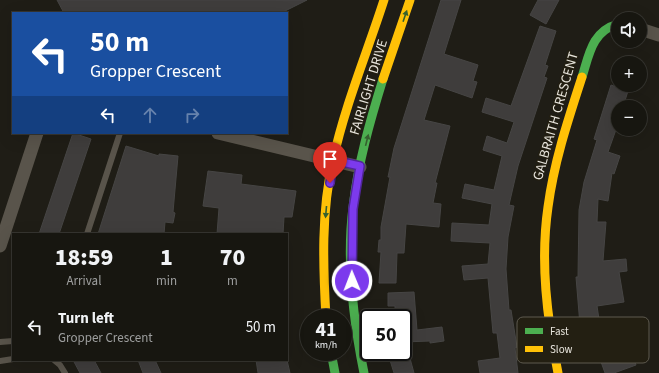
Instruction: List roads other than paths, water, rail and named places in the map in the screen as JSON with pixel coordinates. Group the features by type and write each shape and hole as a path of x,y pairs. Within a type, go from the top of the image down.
{"main road":[{"name":"FAIRLIGHT DRIVE","path":"326,309 324,272 325,229 333,160 384,0"},
{"name":"FAIRLIGHT DRIVE","path":"364,373 356,326 351,256 353,209 360,166 374,113 410,0"},
{"name":"GALBRAITH CRESCENT","path":"548,317 544,277 545,232 552,182 562,141 593,42 599,33 611,26"},
{"path":"333,361 335,373"},
{"name":"GALBRAITH CRESCENT","path":"556,363 558,373"}],"street":[{"path":"647,31 659,35"},
{"path":"0,246 37,134"},
{"path":"222,134 360,166"}],"lane":[{"path":"87,233 120,134"},
{"path":"0,342 12,341"},
{"path":"0,361 12,359"},
{"path":"55,361 65,373"}]}
